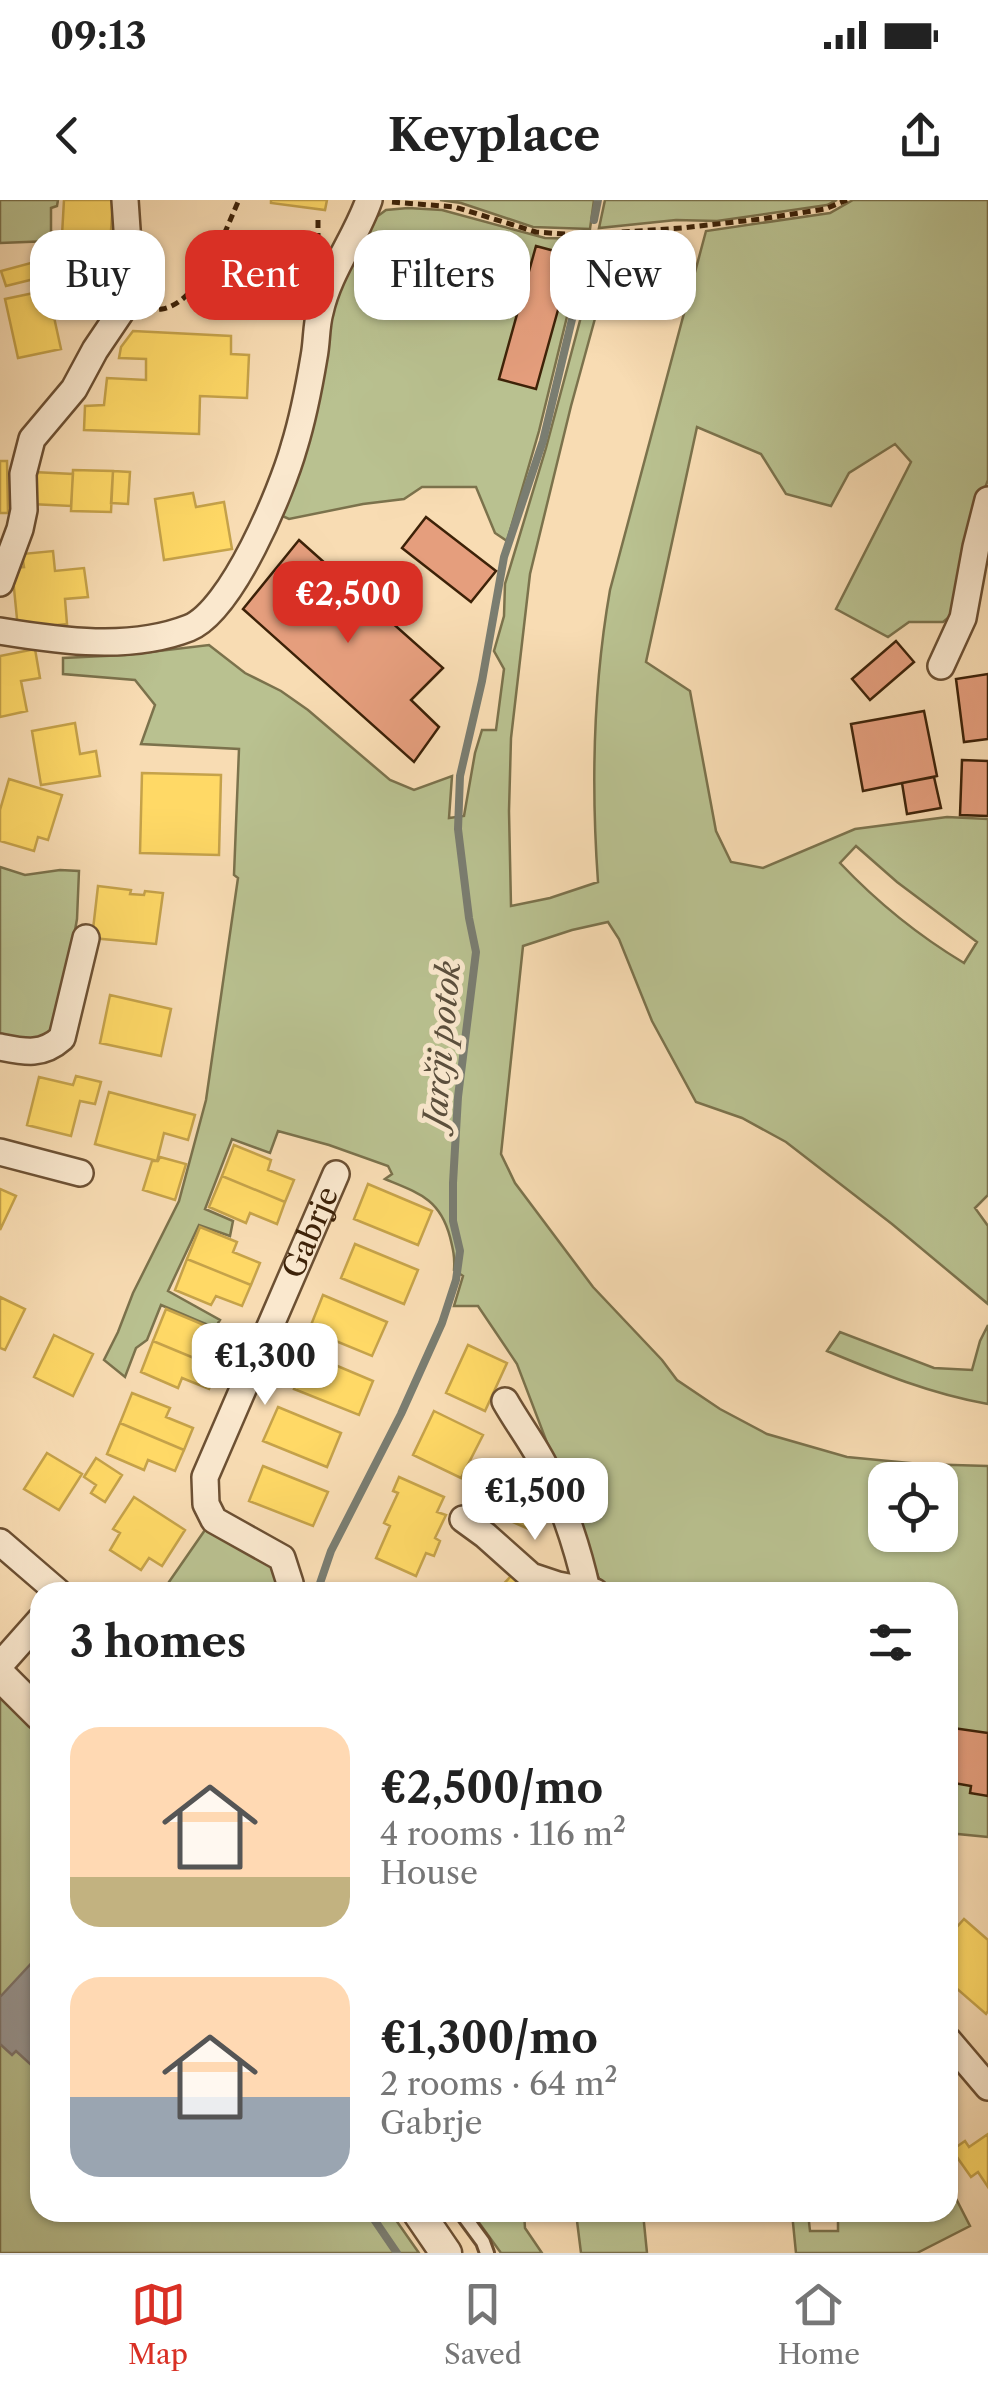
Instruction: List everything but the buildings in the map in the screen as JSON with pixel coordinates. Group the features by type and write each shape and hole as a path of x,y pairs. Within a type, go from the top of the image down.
{"street":[{"path":"0,583 20,529 24,510 22,474 32,439 74,389 122,310 130,273 125,200"},
{"path":"0,632 74,641 156,637 193,627 226,595 274,503 294,447 320,310 369,201"},
{"path":"941,666 963,618 988,500"},
{"path":"0,1046 24,1052 49,1050 62,1038 86,938"},
{"path":"0,1152 80,1174"},
{"name":"Gabrje","path":"290,1582 282,1558 214,1520 206,1504 205,1477 336,1174"},
{"path":"505,1400 550,1480 588,1582"},
{"path":"462,1519 530,1576 549,1582"},
{"path":"0,1542 46,1582"},
{"path":"0,1665 30,1631"},
{"path":"0,1675 30,1704"},
{"path":"958,2052 988,2086"},
{"path":"425,2222 446,2253"}],"lane":[{"path":"468,2222 487,2253"}],"path":[{"path":"165,308 184,298 202,276 239,200"},
{"path":"369,201 455,207 536,232 578,234 760,219 825,209 847,200"}],"green space":[{"path":"0,200 58,200 57,206 51,208 51,230 30,230 30,242 0,243"},
{"path":"440,200 594,200 590,229 533,227"},
{"path":"605,200 837,200 827,205 717,221 676,220 599,228"},
{"path":"853,200 988,200 988,480 959,609 943,622 909,622 888,637 836,609 911,462 895,444 849,473 831,506 786,494 761,454 697,427 646,662 690,691 716,831 731,862 763,868 855,829 947,817 988,819 988,1195 975,1208 988,1226 988,1304 786,1142 742,1118 696,1102 652,1021 619,939 608,922 523,946 501,1154 515,1183 593,1287 677,1380 767,1434 847,1457 899,1462 868,1462 868,1552 958,1552 958,1465 988,1466 988,1837 958,1834 958,1582 600,1582 517,1364 478,1306 454,1306 463,1276 454,1270 446,1224 426,1199 385,1179 392,1174 388,1166 278,1131 270,1153 232,1139 205,1209 233,1221 230,1236 199,1225 168,1291 220,1320 215,1328 161,1305 147,1340 136,1348 125,1377 104,1360 179,1201 206,1100 238,878 234,875 239,749 141,744 155,705 135,680 63,674 63,658 209,645 245,673 308,710 390,780 414,790 452,776 449,818 464,816 482,730 496,730 504,669 494,651 504,616 505,584 580,320 595,320 530,574 511,738 511,906 598,882 595,736 610,590 682,320 696,320 696,268 706,231 830,213","holes":["856,846 977,942 964,963 899,917 840,863"]},
{"path":"386,210 442,210 516,230 366,230"},
{"path":"530,234 550,238 550,320 566,320 507,541 495,533 476,487 422,487 404,499 289,519 280,515 326,320 334,320 334,292 354,254 354,320 530,320"},
{"path":"0,867 25,875 79,871 77,919 62,1004 57,1024 42,1044 0,1038"},
{"path":"988,1325 988,1404 926,1389 827,1351 840,1332 934,1368 972,1370"},
{"path":"205,1530 273,1567 278,1576 278,1582 169,1582"},
{"path":"0,1694 30,1724 30,2222 397,2222 419,2253 0,2253"},
{"path":"958,2203 970,2226 917,2253 796,2253 793,2222 809,2222 810,2231 838,2231 838,2222 958,2222"},
{"path":"479,2222 525,2222 542,2253 501,2253"},
{"path":"577,2222 644,2222 647,2253 581,2253"}],"waterway":[{"name":"Jarčji potok","path":"594,220 598,200"},
{"name":"Jarčji potok","path":"320,1582 331,1551 442,1323 456,1280 460,1251 453,1221 453,1183 458,1097 476,952 458,829 460,776 504,557 543,441 572,320"},
{"name":"Jarčji potok","path":"376,2222 397,2253"}]}
